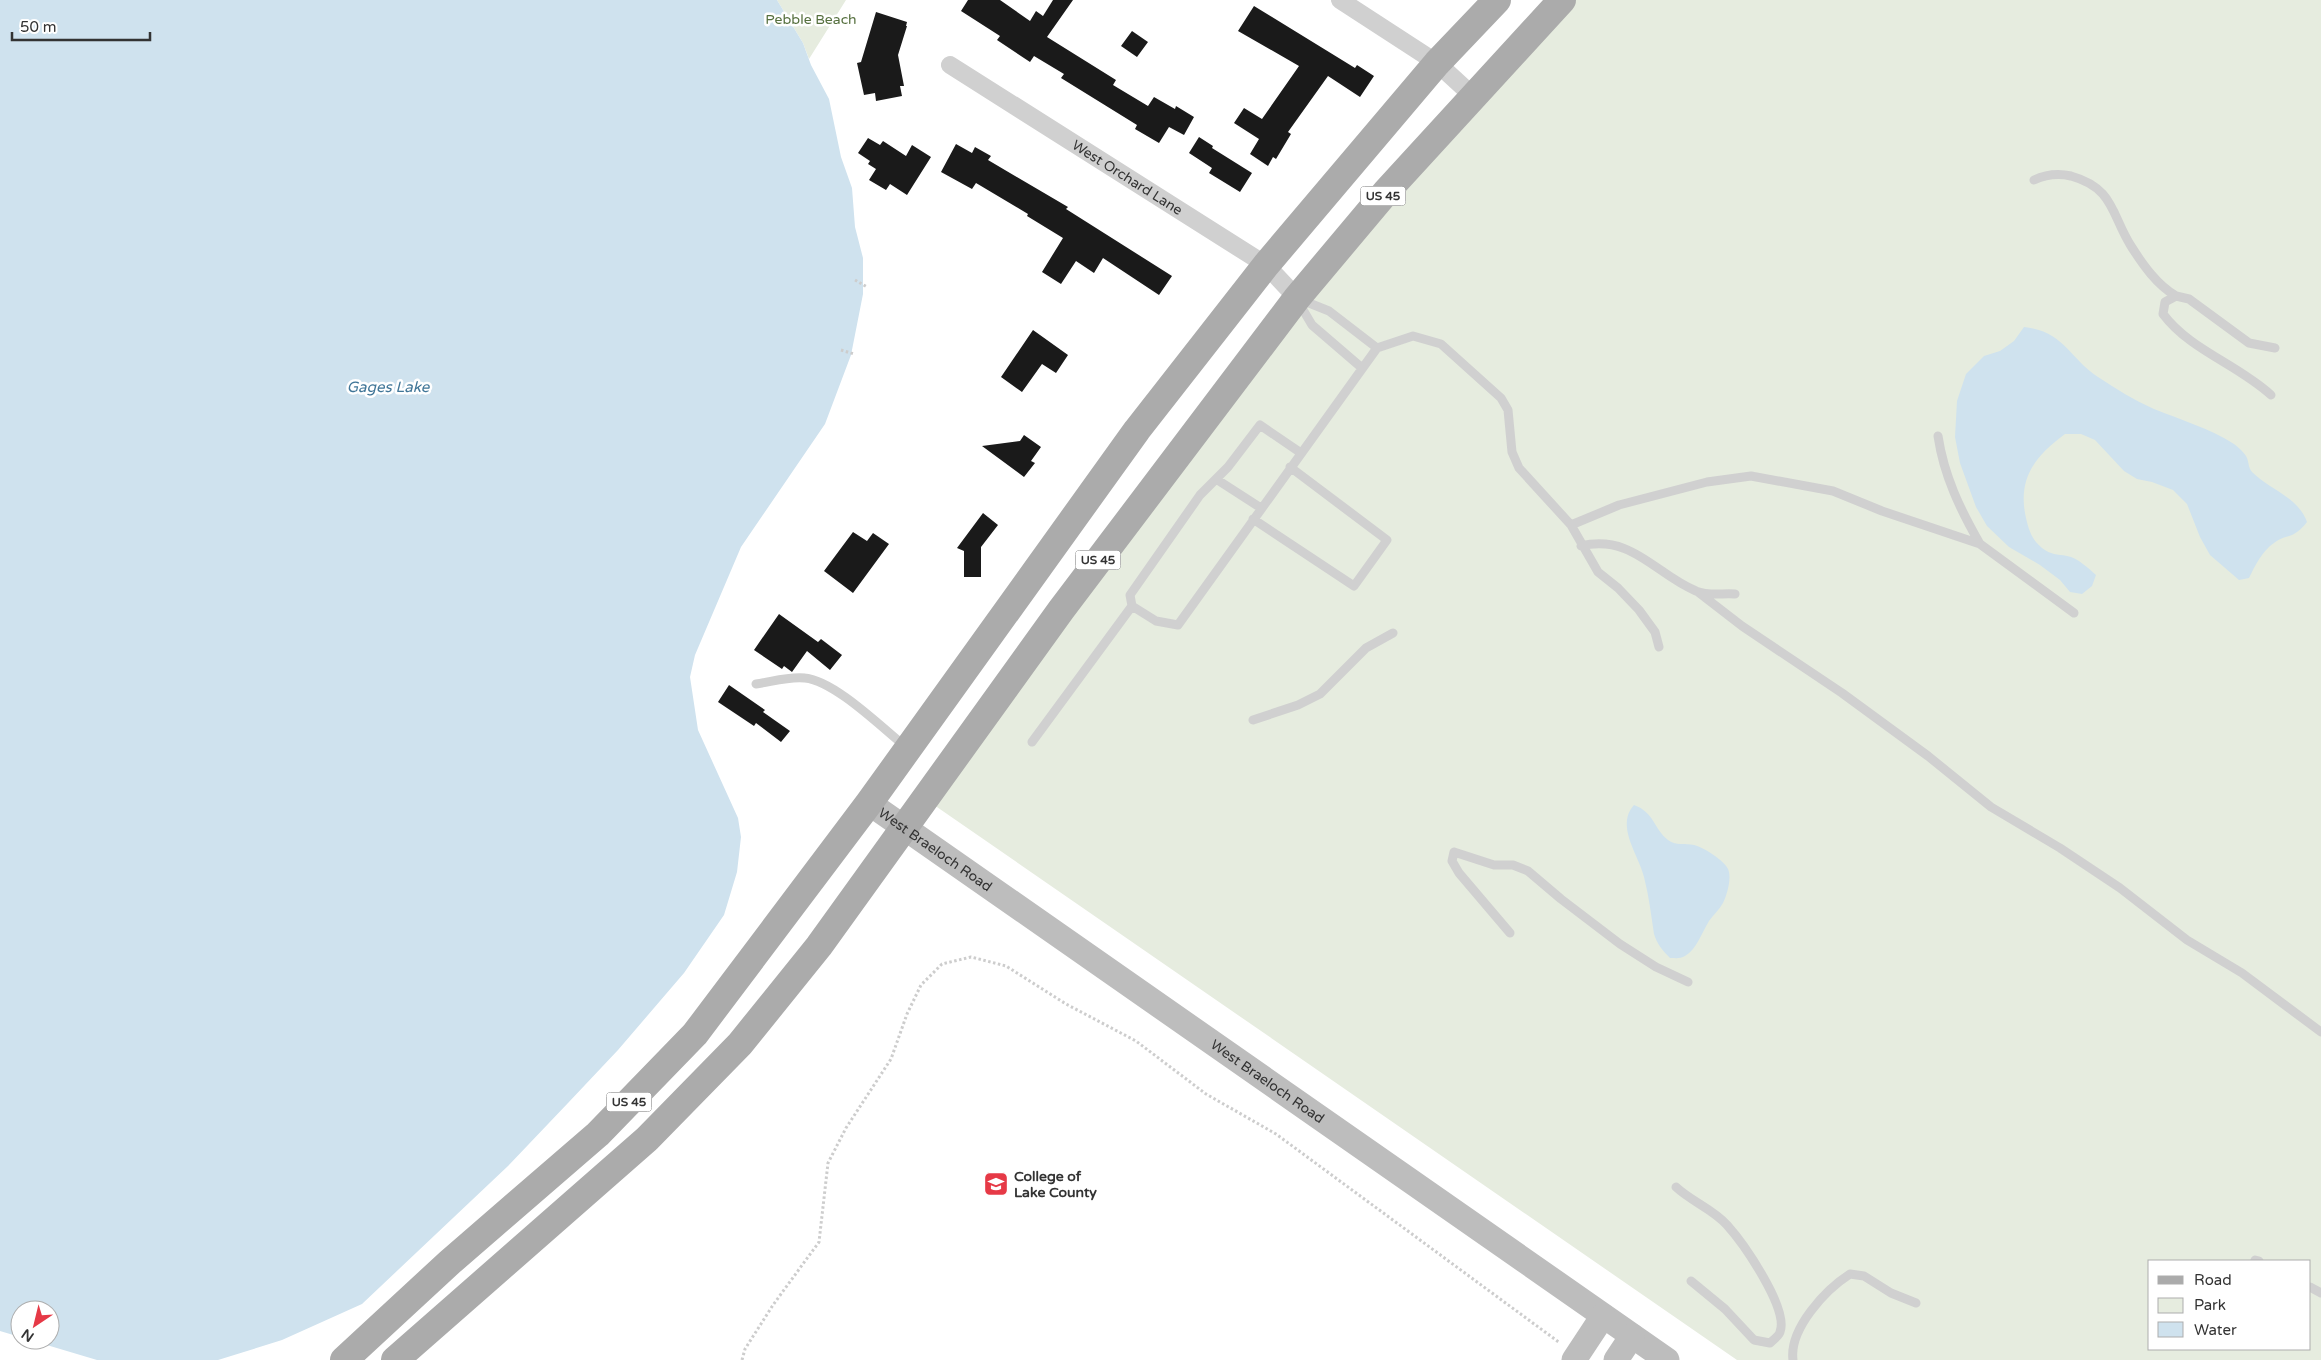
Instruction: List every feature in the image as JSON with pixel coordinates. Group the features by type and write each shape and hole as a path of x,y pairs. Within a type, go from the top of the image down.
{"main road":[{"name":"US 45","path":"344,1360 450,1262 598,1134 695,1034 869,803 1137,430 1266,265 1437,63 1497,0"},
{"name":"US 45","path":"396,1360 648,1139 740,1044 819,946 1061,610 1297,298 1386,192 1562,0"}],"street":[{"path":"1340,0 1437,63 1474,96"},
{"name":"West Orchard Lane","path":"950,65 1266,265 1297,298"},
{"name":"West Braeloch Road","path":"869,803 1666,1360"},
{"path":"1568,1353 1603,1316"},
{"path":"1616,1360 1632,1336"}],"lane":[{"path":"2034,180 2045,175 2061,174 2080,179 2098,188 2122,225 2130,245 2162,287 2176,296 2188,299 2249,343 2275,348"},
{"path":"2176,296 2165,302 2163,314 2170,324 2198,348 2244,373 2271,395"},
{"path":"1297,298 1329,312 1377,348"},
{"path":"1297,298 1312,324 1362,368"},
{"path":"1132,606 1156,621 1178,624 1377,348 1413,336 1441,344 1502,398 1508,410 1512,452 1519,468 1571,525 1581,546 1598,572 1618,588 1639,610 1655,632 1659,647"},
{"path":"1032,742 1132,606 1130,595 1200,495 1228,467 1260,425 1300,453"},
{"path":"1938,436 1942,460 1951,488 1980,544"},
{"path":"1253,519 1354,586 1360,578 1387,540 1290,467"},
{"path":"1571,525 1619,505 1706,482 1750,476 1833,491 1980,544 2074,613"},
{"path":"1216,478 1261,508"},
{"path":"1581,546 1597,542 1613,544 1640,554 1698,592 1742,626 1850,699 1928,756 1991,808 2060,848 2120,888 2187,940 2242,973 2321,1032"},
{"path":"1698,592 1735,594"},
{"path":"1253,720 1320,694 1366,648 1393,633"},
{"path":"756,684 803,677 822,682 840,693 908,749"},
{"path":"1510,933 1459,873 1452,861 1454,852 1494,864 1513,865 1528,871 1620,944 1656,967 1688,982"},
{"path":"1676,1187 1687,1198 1706,1207 1727,1225 1773,1293 1782,1322 1780,1334 1770,1343 1754,1340 1725,1309 1691,1281"},
{"path":"1793,1360 1792,1350 1808,1315 1836,1282 1850,1274 1864,1276 1891,1293 1916,1303"}],"path":[{"path":"855,280 867,287"},
{"path":"841,350 854,354"},
{"path":"742,1360 745,1349 773,1305 820,1242 828,1163 846,1128 892,1059 907,1014 920,985 942,964 971,957 1006,966 1066,1004 1136,1041 1206,1094 1276,1134 1568,1353"}],"green space":[{"name":"Pebble Beach","path":"777,0 846,0 809,59 803,43"},
{"path":"1571,0 2321,0 2321,1360 1737,1360 934,805 1311,284"}],"water":[{"name":"Gages Lake","path":"0,0 777,0 803,43 811,65 829,99 841,157 852,188 855,227 863,258 863,294 851,355 825,424 741,547 695,655 690,677 698,730 738,818 741,837 737,872 724,915 684,973 618,1050 508,1166 362,1304 282,1340 218,1360 97,1360 60,1349 60,1300 10,1300 10,1334 0,1331"},
{"path":"2024,327 2049,334 2065,346 2088,369 2132,398 2154,409 2205,429 2234,444 2246,456 2252,472 2291,500 2307,522 2294,534 2270,546 2259,559 2249,578 2239,580 2210,555 2200,537 2187,504 2173,490 2152,482 2137,479 2124,471 2095,440 2081,434 2065,434 2045,451 2031,470 2026,480 2024,504 2030,531 2039,545 2051,553 2075,559 2096,575 2092,586 2082,594 2070,592 2060,580 2040,565 2009,547 1987,526 1976,507 1960,463 1955,437 1957,401 1966,374 1984,356 2000,351 2014,341"},
{"path":"1634,805 1650,816 1663,836 1668,840 1674,843 1703,848 1718,858 1728,869 1729,882 1723,903 1709,921 1693,949 1681,958 1670,958 1660,947 1654,934 1644,877 1627,831 1629,813"}],"building":[{"path":"968,0 1000,0 1030,21 1036,11 1043,16 1053,0 1073,0 1047,37 1116,80 1113,85 1148,106 1154,97 1175,109 1176,106 1194,117 1184,135 1169,127 1159,143 1135,129 1137,125 1061,78 1064,74 1034,56 1030,62 997,40 1000,36 961,11"},
{"path":"1254,6 1355,68 1357,65 1374,76 1360,97 1328,76 1288,132 1291,134 1276,159 1273,157 1268,166 1250,154 1259,139 1234,123 1244,108 1262,119 1299,66 1238,31"},
{"path":"876,12 907,22 907,26 898,55 904,86 900,86 902,96 876,101 875,93 864,95 857,63 861,62"},
{"path":"1132,31 1148,42 1137,57 1121,46"},
{"path":"1199,137 1213,146 1212,148 1252,173 1240,192 1209,173 1212,168 1189,153"},
{"path":"868,138 880,145 883,141 906,156 912,145 931,157 907,195 890,184 886,190 869,180 876,169 868,164 870,161 858,153"},
{"path":"956,144 972,153 975,147 991,156 988,160 1068,207 1066,209 1172,276 1159,295 1103,258 1094,273 1076,261 1061,284 1042,272 1063,238 1027,216 1028,214 976,183 972,189 941,172"},
{"path":"1033,330 1068,355 1056,373 1042,364 1022,392 1001,377"},
{"path":"1024,435 1041,447 1031,461 1035,463 1024,477 982,446 1020,441"},
{"path":"983,513 998,525 981,547 981,577 964,577 964,551 957,548"},
{"path":"853,532 867,541 873,533 889,544 853,593 824,571"},
{"path":"779,614 818,642 821,639 842,655 830,670 807,651 792,672 784,666 782,669 754,650"},
{"path":"729,685 765,710 763,712 790,731 781,742 756,723 754,726 718,702"}],"place":[{"name":"College of Lake County","path":"996,1184"}]}
